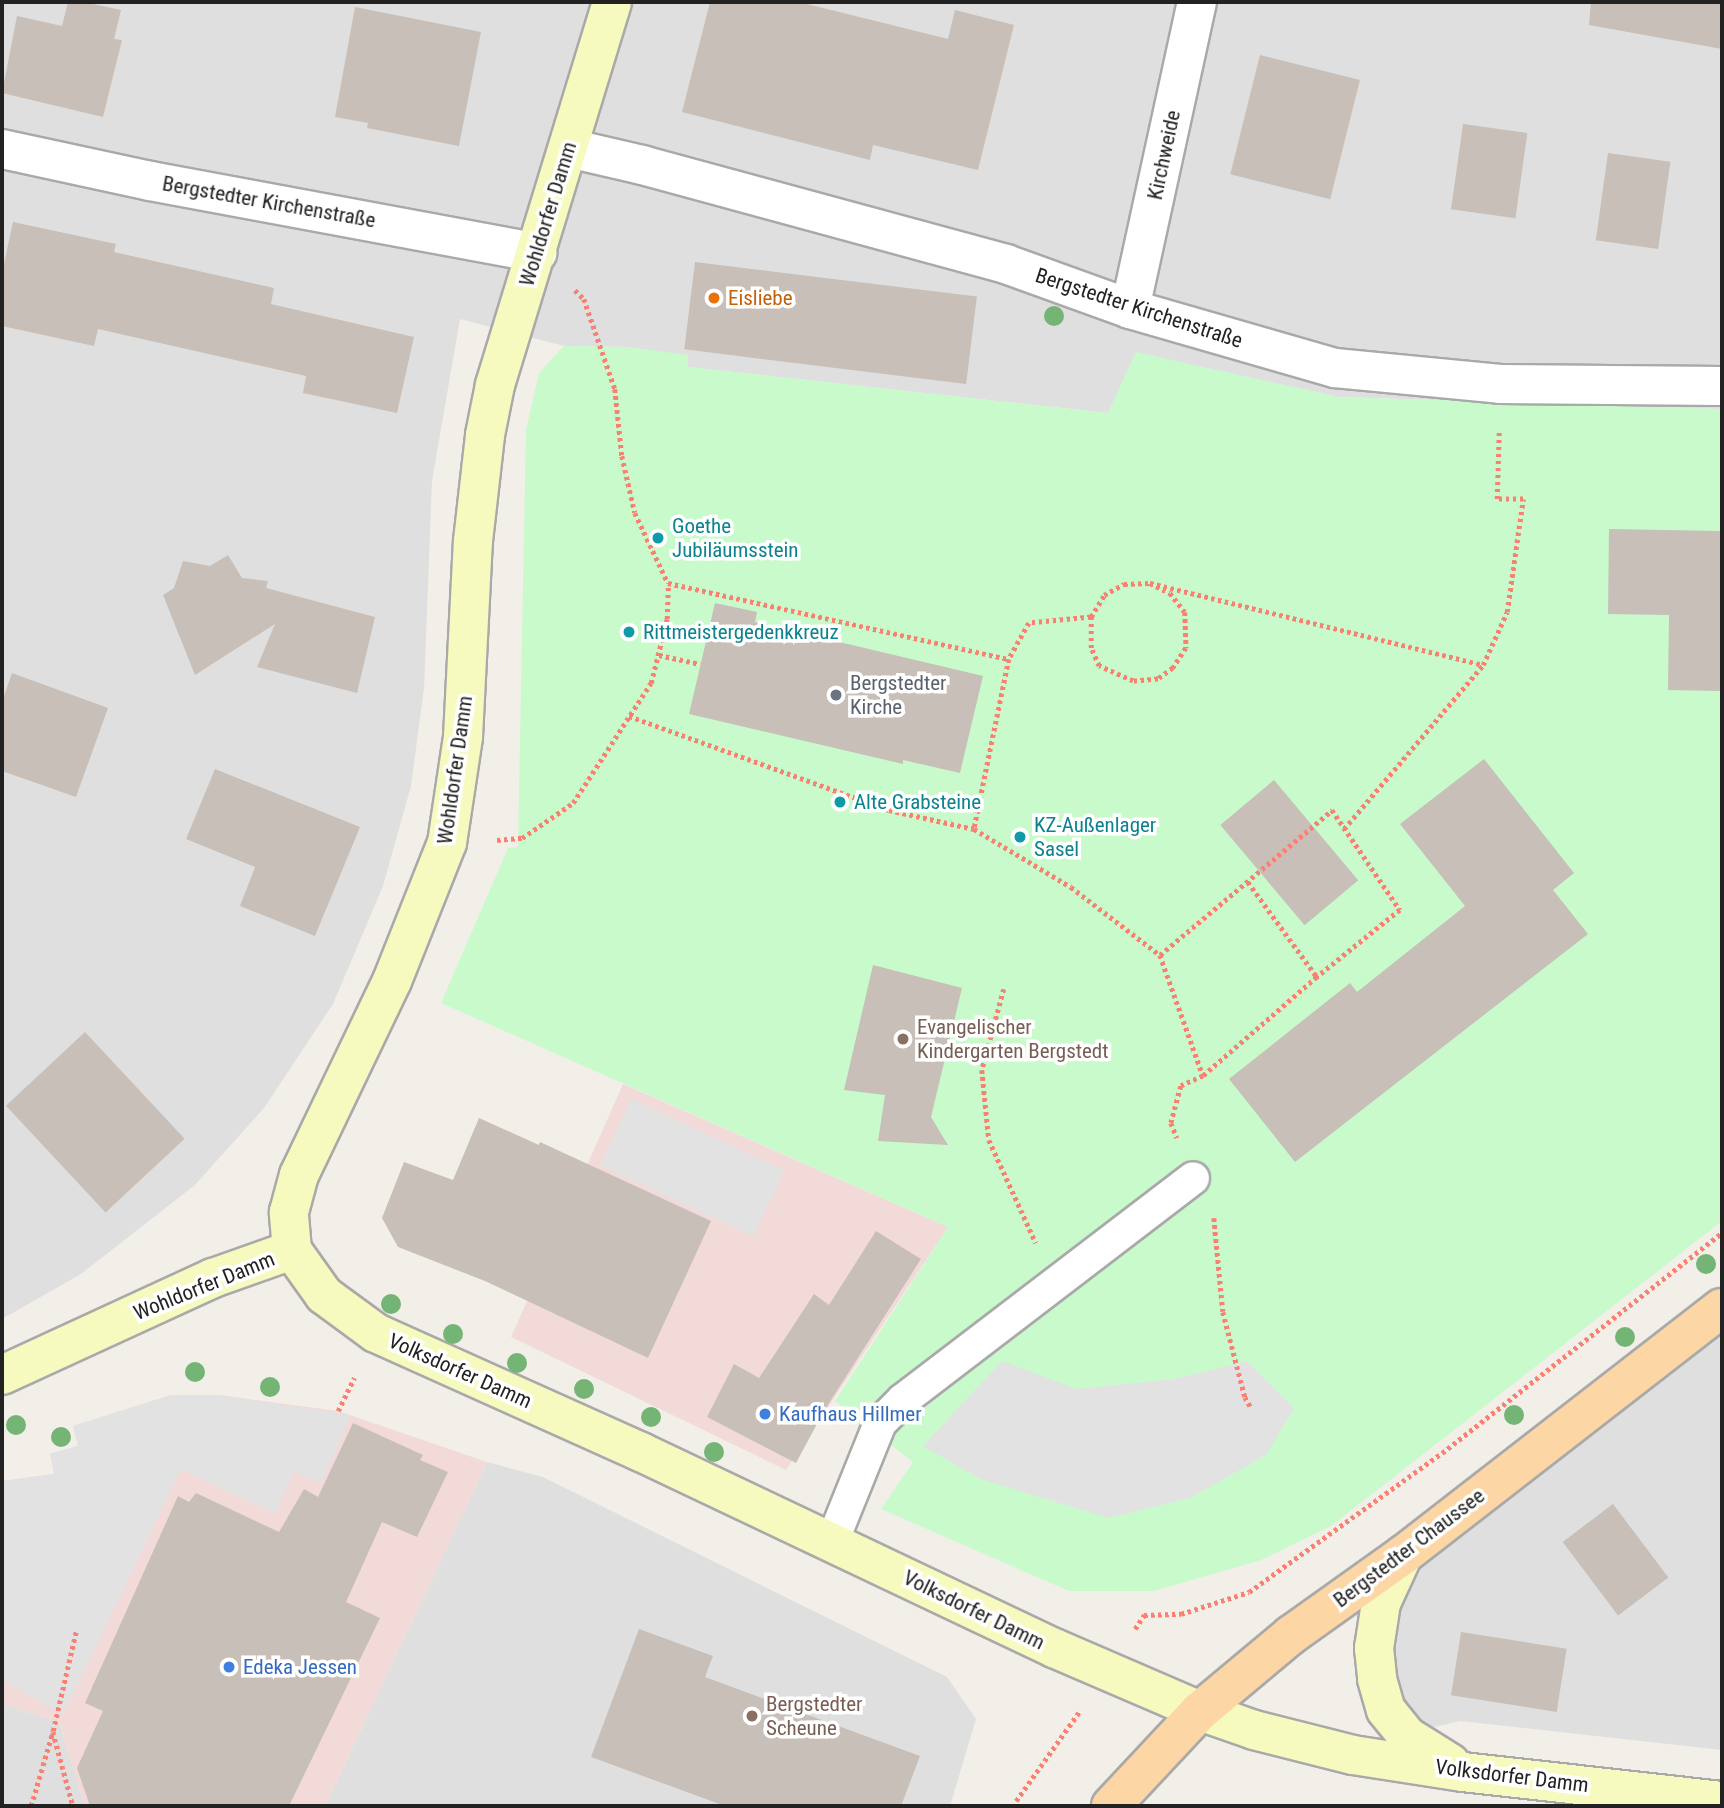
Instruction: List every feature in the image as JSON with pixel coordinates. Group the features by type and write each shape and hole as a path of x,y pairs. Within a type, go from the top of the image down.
{"main road":[{"name":"Bergstedter Chaussee","path":"1111,1806 1200,1711 1291,1635 1403,1555 1722,1308"}],"street":[{"name":"Wohldorfer Damm","path":"2,1375 213,1278 292,1250 289,1212 299,1175 393,981 447,843 463,737 473,541 485,435 495,385 612,2"},
{"name":"Kirchweide","path":"1130,309 1198,2"},
{"name":"Bergstedter Kirchenstraße","path":"569,148 642,165 1006,264 1130,309 1335,368 1500,384 1722,386"},
{"name":"Bergstedter Kirchenstraße","path":"2,149 150,181 537,253"},
{"name":"Volksdorfer Damm","path":"292,1250 324,1295 376,1333 1108,1672 1200,1711 1317,1748 1463,1772 1722,1801"},
{"path":"1403,1555 1381,1603 1374,1648 1377,1679 1386,1710 1407,1736 1463,1772"}],"lane":[{"path":"832,1542 880,1423 904,1400 1033,1299 1193,1178"}],"path":[{"path":"522,838 573,803 651,683 667,619 668,583 635,513 622,456 615,389 584,299 537,253"},
{"path":"1344,829 1483,665 1507,612 1523,499 1497,499 1500,384"},
{"path":"668,583 1009,659"},
{"path":"1150,583 1170,593 1185,612 1186,648 1173,668 1158,679 1133,681 1099,666 1091,648 1091,617 1104,595 1124,584 1150,583 1483,665"},
{"path":"974,829 1009,659 1029,622 1091,617"},
{"path":"659,655 700,664"},
{"path":"629,716 889,810 974,829 1071,887 1160,955 1203,1076"},
{"path":"1160,955 1332,810 1400,910 1317,977 1203,1076 1181,1086 1171,1123 1193,1178 1213,1208 1223,1312 1245,1397 1252,1409"},
{"path":"1248,882 1317,977"},
{"path":"1004,989 982,1070 989,1140 1038,1247 1033,1299"},
{"path":"1016,1801 1108,1672 1144,1615 1181,1614 1249,1592 1442,1453 1722,1233"},
{"path":"31,1806 53,1731 76,1631"},
{"path":"53,1731 74,1806"}],"shaded area":[{"path":"2,2 1722,2 1722,409 1339,397 1136,353 1108,413 688,367 688,356 627,347 564,346 460,319 432,481 424,688 411,786 383,886 333,1004 264,1108 195,1185 81,1274 2,1319"},
{"path":"623,1084 948,1227 786,1470 511,1337"},
{"path":"631,1099 784,1170 753,1237 600,1165"},
{"path":"1722,1326 1722,1750 1460,1721 1413,1732 1398,1708 1388,1646 1404,1572"},
{"path":"1002,1361 1076,1389 1175,1379 1247,1361 1294,1408 1266,1455 1190,1498 1109,1518 980,1479 923,1446"},
{"path":"171,1395 219,1395 338,1411 487,1462 325,1806 85,1806 59,1722 2,1704 2,1481 54,1474 50,1454 78,1446 73,1426"},
{"path":"171,1395 219,1395 351,1415 321,1483 294,1472 275,1514 181,1469 63,1715 2,1680 2,1481 54,1474 50,1454 78,1446 73,1426"},
{"path":"487,1462 543,1477 947,1677 976,1719 950,1806 325,1806"},
{"path":"2,1704 59,1722 85,1806 2,1806"}],"green space":[{"path":"564,346 627,347 688,355 688,367 1108,413 1136,352 1339,397 1722,409 1722,1221 1331,1526 1261,1560 1154,1591 1069,1591 881,1509 913,1462 835,1401 948,1227 441,1003 508,848 518,847 526,430 539,373"}],"building":[{"path":"68,2 84,2 121,10 114,39 122,40 103,117 2,93 17,16 62,26"},
{"path":"710,2 799,2 948,39 955,10 1014,25 978,170 873,145 870,160 682,112"},
{"path":"1591,2 1722,2 1722,49 1589,25"},
{"path":"355,7 481,32 459,146 367,128 368,123 335,117"},
{"path":"1260,55 1360,80 1330,199 1230,174"},
{"path":"1463,124 1527,133 1515,218 1451,209"},
{"path":"1608,153 1670,162 1658,249 1596,240"},
{"path":"13,222 116,244 114,252 274,288 271,304 414,337 397,413 303,393 306,376 98,329 94,346 2,326 2,273"},
{"path":"695,262 977,297 966,384 684,349"},
{"path":"1609,529 1722,531 1722,691 1668,690 1669,615 1608,614"},
{"path":"228,555 242,578 268,581 266,588 375,617 357,693 257,667 275,624 195,675 163,595 174,588 183,561 210,566"},
{"name":"Bergstedter Kirche","path":"715,603 757,612 755,622 983,676 960,773 903,760 903,764 689,714"},
{"path":"12,673 108,708 76,797 2,771 2,702"},
{"path":"1484,759 1574,873 1553,890 1588,934 1295,1162 1229,1079 1350,983 1357,992 1465,906 1400,824"},
{"path":"215,769 360,827 315,936 240,906 255,867 186,839"},
{"path":"1274,780 1358,880 1305,925 1220,825"},
{"name":"Evangelischer Kindergarten Bergstedt","path":"873,965 962,988 931,1117 948,1145 878,1141 885,1095 844,1090"},
{"path":"85,1032 185,1139 106,1212 6,1106"},
{"path":"479,1118 539,1145 540,1142 711,1221 648,1358 485,1281 398,1247 382,1218 404,1162 453,1180"},
{"path":"876,1231 921,1259 824,1411 796,1463 707,1417 734,1364 759,1378 814,1294 829,1305"},
{"name":"Edeka Jessen","path":"353,1423 423,1455 420,1460 448,1472 417,1537 382,1522 346,1602 380,1618 289,1806 90,1806 77,1768 103,1711 85,1703 178,1496 189,1502 196,1493 279,1532 304,1489 318,1497"},
{"path":"1613,1504 1668,1577 1618,1615 1563,1542"},
{"name":"Bergstedter Scheune","path":"639,1629 713,1656 705,1677 920,1756 901,1806 725,1806 591,1757"},
{"path":"1461,1632 1567,1649 1557,1712 1451,1695"}],"place":[{"name":"Eisliebe","path":"714,298"},
{"name":"Goethe Jubiläumsstein","path":"658,538"},
{"name":"Rittmeistergedenkkreuz","path":"629,632"},
{"name":"Bergstedter Kirche","path":"836,695"},
{"name":"Alte Grabsteine","path":"840,802"},
{"name":"KZ-Außenlager Sasel","path":"1020,837"},
{"name":"Evangelischer Kindergarten Bergstedt","path":"903,1039"},
{"name":"Kaufhaus Hillmer","path":"765,1414"},
{"name":"Edeka Jessen","path":"229,1667"},
{"name":"Bergstedter Scheune","path":"752,1716"}]}
